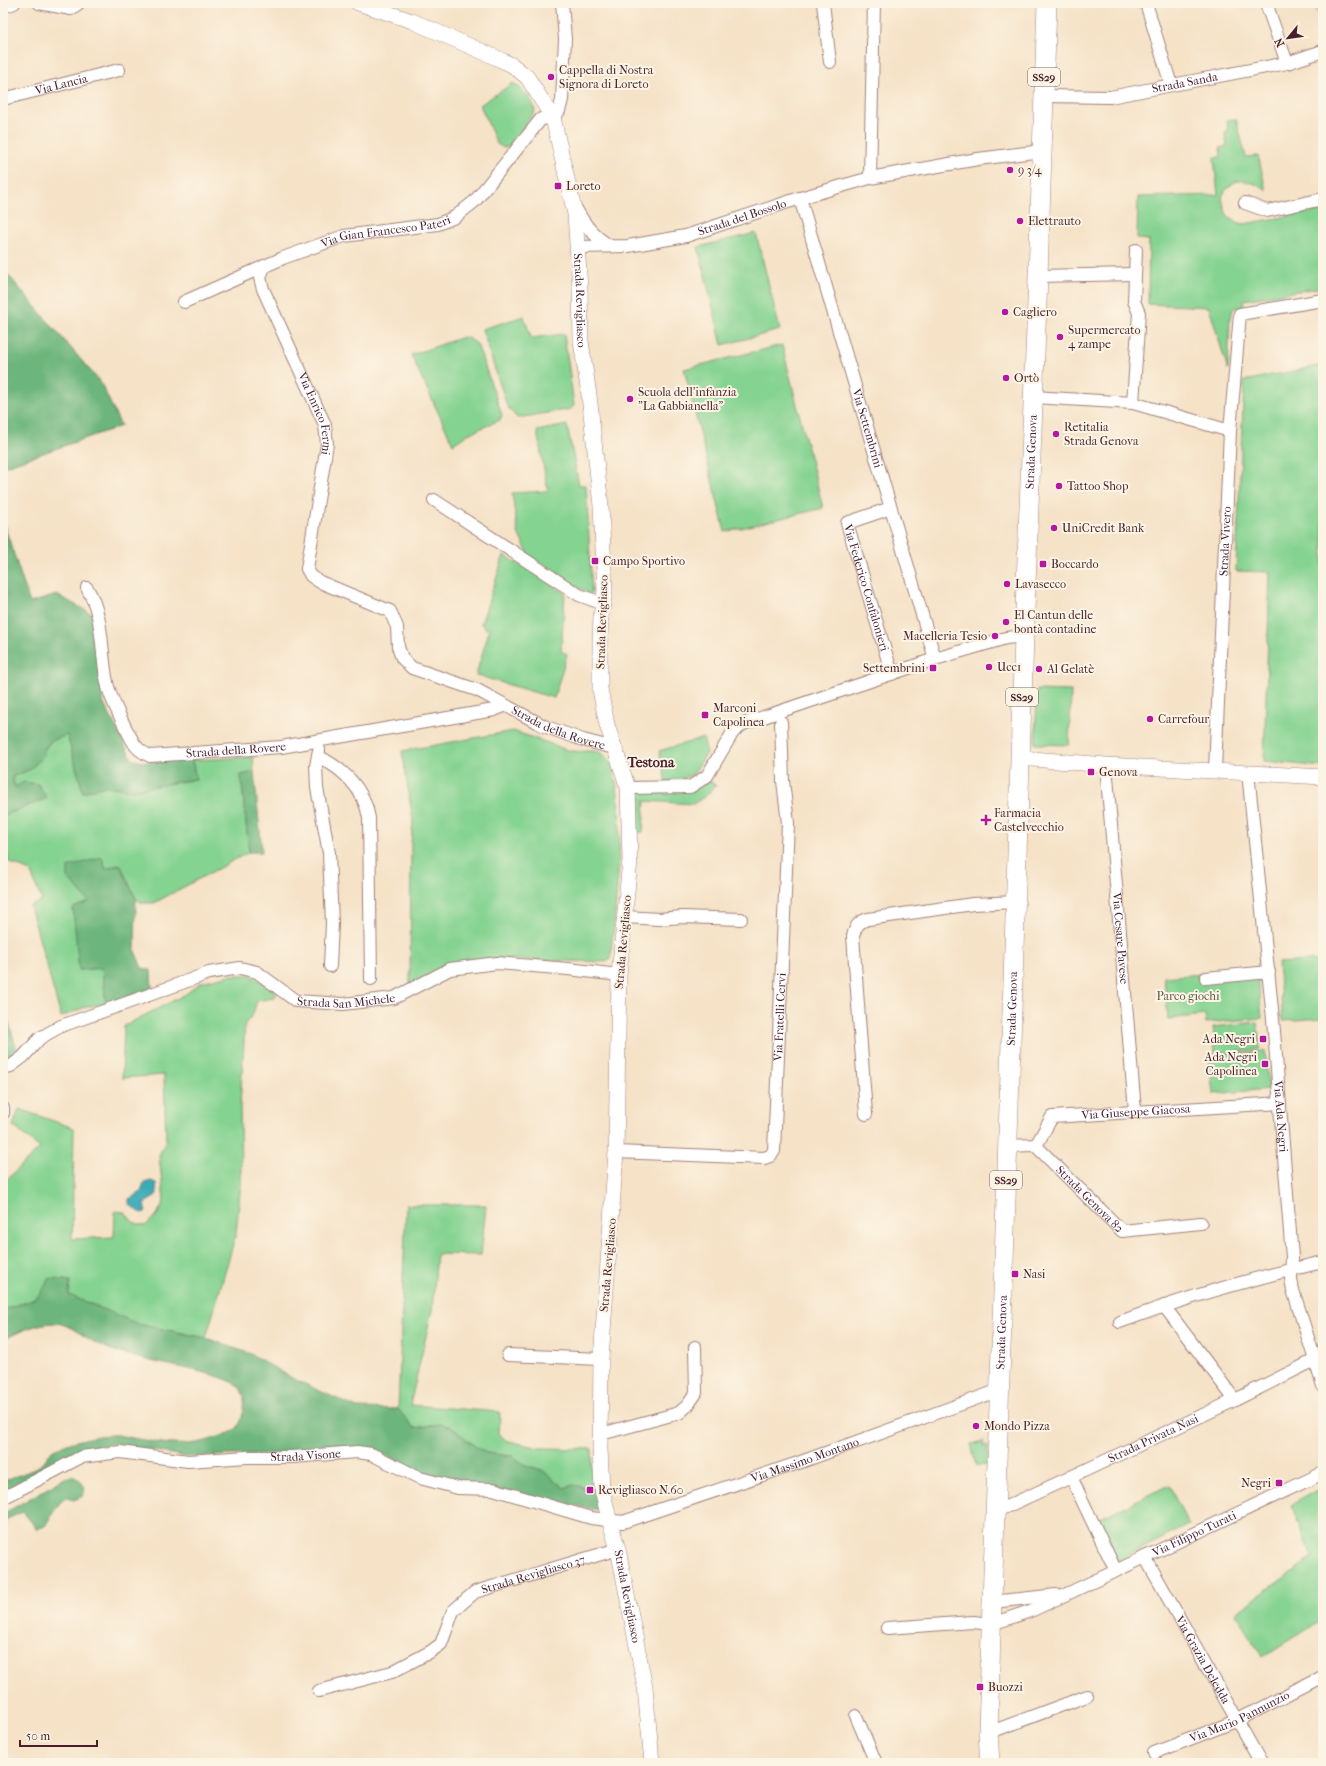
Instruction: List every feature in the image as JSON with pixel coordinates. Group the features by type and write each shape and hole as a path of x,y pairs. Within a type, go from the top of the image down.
{"main road":[{"name":"Strada Genova","path":"990,1763 988,1733 992,1602 1024,636 1047,3"}],"street":[{"path":"3,7 14,3"},
{"path":"39,3 71,9 79,3"},
{"name":"Strada Revigliasco","path":"358,3 412,21 512,65 527,77 553,118 573,204 577,246 581,341 589,395 601,506 605,590 601,616 600,689 607,725 628,788 630,860 619,975 616,1152 600,1359 600,1449 602,1489 608,1520 618,1549 645,1687 652,1763"},
{"path":"553,118 559,111 562,100 566,39 562,3"},
{"path":"824,3 830,62"},
{"path":"870,178 874,3"},
{"path":"1146,3 1171,85"},
{"path":"1266,3 1287,63"},
{"path":"1321,3 1323,8"},
{"name":"Strada Sanda","path":"1044,96 1110,97 1287,63 1323,51"},
{"name":"Via Lancia","path":"3,99 119,70"},
{"name":"Via Gian Francesco Pateri","path":"184,302 264,266 344,236 438,224 455,217 474,201 541,119 553,118"},
{"name":"Strada del Bossolo","path":"577,246 611,247 639,245 686,236 800,198 870,178 978,159 1042,150"},
{"name":"Via Settembrini","path":"800,198 935,659"},
{"path":"1245,203 1267,211 1323,199"},
{"path":"573,204 588,229 599,240 611,247"},
{"path":"1133,403 1139,313 1134,301 1136,250"},
{"name":"Via Enrico Fermi","path":"264,266 260,278 263,289 325,425 327,444 306,569"},
{"path":"1038,276 1135,274"},
{"name":"Strada Vivero","path":"1215,770 1230,431 1240,314 1323,300"},
{"path":"1033,397 1133,403 1230,431"},
{"path":"434,500 579,595 604,604"},
{"name":"Via Federico Confalonieri","path":"891,508 847,523 892,674"},
{"name":"Strada della Rovere","path":"306,569 311,576 320,582 390,611 397,627 398,647 402,658 412,668 470,688 544,726 583,740 614,748"},
{"name":"Strada della Rovere","path":"87,588 94,598 98,613 108,686 113,703 137,750 150,756 281,747 486,711 504,706"},
{"path":"628,788 690,787 707,776 733,732 743,724 935,659 1006,638 1024,636"},
{"name":"Via Fratelli Cervi","path":"616,1152 764,1158 770,1156 774,1151 788,823 783,781 781,722"},
{"path":"330,966 332,923 329,853 317,788 316,766 318,753 350,778 360,790 367,806 369,818 370,979"},
{"path":"1020,758 1106,765 1323,777"},
{"name":"Via Cesare Pavese","path":"1106,765 1135,1112"},
{"name":"Via Ada Negri","path":"1248,772 1269,972 1293,1290 1323,1386"},
{"path":"866,1114 853,936 855,927 860,921 973,904 1016,902"},
{"path":"624,917 659,919 682,917 741,919"},
{"name":"Strada San Michele","path":"3,1068 11,1066 23,1057 40,1038 61,1026 209,973 240,968 257,972 296,1001 343,1004 394,998 450,969 497,963 619,975"},
{"path":"1206,978 1269,972"},
{"name":"Via Giuseppe Giacosa","path":"1034,1145 1038,1142 1052,1117 1280,1103"},
{"path":"3,1108 3,1113"},
{"path":"1007,1146 1034,1145"},
{"name":"Strada Genova 82","path":"1034,1145 1122,1231 1201,1224"},
{"path":"1120,1322 1164,1306 1292,1269 1323,1262"},
{"path":"1164,1306 1235,1400"},
{"path":"601,1434 680,1413 688,1405 696,1393 695,1347"},
{"path":"508,1355 600,1359"},
{"name":"Strada Privata Nasi","path":"995,1512 1235,1400 1315,1360"},
{"name":"Via Massimo Montano","path":"608,1520 623,1522 798,1463 985,1394 1000,1390"},
{"name":"Strada Visone","path":"3,1498 80,1457 120,1452 188,1461 247,1457 292,1457 356,1452 371,1454 420,1478 458,1488 493,1489 591,1518 608,1520"},
{"name":"Via Filippo Turati","path":"992,1624 1033,1610 1323,1473"},
{"path":"1071,1477 1116,1571"},
{"name":"Strada Revigliasco 37","path":"319,1691 392,1672 430,1652 441,1644 453,1611 475,1592 618,1549"},
{"name":"Via Grazia Deledda","path":"1145,1557 1260,1763"},
{"name":"Via Filippo Turati","path":"992,1602 1065,1594"},
{"path":"887,1628 973,1622 992,1624"},
{"name":"Via Mario Pannunzio","path":"1154,1753 1236,1721 1323,1676"},
{"path":"988,1733 1087,1696"},
{"path":"856,1716 876,1763"}],"green space":[{"path":"513,83 527,95 533,103 535,111 509,147 504,148 497,144 480,105"},
{"path":"1236,119 1246,157 1258,156 1266,190 1247,181 1236,182 1226,190 1222,197 1226,212 1230,218 1244,224 1323,210 1323,287 1244,300 1244,306 1234,308 1230,317 1228,370 1209,307 1148,304 1149,240 1137,239 1138,197 1218,195 1214,158 1221,157 1220,148 1227,146 1225,133 1228,132 1227,120"},
{"path":"756,233 780,330 722,345 698,247"},
{"path":"3,269 101,383 121,426 3,467"},
{"path":"524,316 531,338 564,334 574,405 571,409 517,418 507,406 482,329"},
{"path":"463,337 468,338 477,344 502,415 500,420 468,434 453,444 411,355"},
{"path":"782,345 823,508 725,532 684,369"},
{"path":"1323,365 1323,767 1264,761 1270,572 1236,571 1244,381"},
{"path":"567,425 579,485 586,485 592,593 589,594 530,557 518,533 512,493 548,491 537,431"},
{"path":"3,521 30,603 57,595 93,614 103,702 132,759 141,762 192,760 196,779 133,790 106,786 83,792 67,735 51,741 44,749 44,755 31,769 12,777 15,787 24,782 38,784 47,798 3,816"},
{"path":"504,555 565,593 561,651 567,654 554,698 476,675 489,631 481,624"},
{"path":"1037,690 1071,691 1069,745 1035,744"},
{"path":"513,731 570,750 600,752 612,767 617,790 619,851 615,916 610,960 606,962 496,959 410,986 411,845 413,821 402,751"},
{"path":"67,735 83,792 106,786 133,790 196,779 192,760 253,757 254,772 241,776 249,852 154,903 143,903 136,899 120,864 106,869 102,857 68,878 90,902 79,970 102,968 106,1003 83,1008 61,1017 30,906 42,901 30,871 9,862 3,836 3,816 47,798 15,787 12,777 31,769 51,741"},
{"path":"703,738 707,753 693,774 684,778 666,782 659,751"},
{"path":"254,772 262,852 249,852 241,775"},
{"path":"708,779 716,786 704,797 693,804 645,801 643,832 633,833 633,793"},
{"path":"102,857 106,869 120,864 136,899 135,951 142,968 151,970 152,989 106,1003 102,968 79,970 73,908 89,902 68,878 68,867"},
{"path":"1323,960 1323,1018 1283,1021 1278,963"},
{"name":"Parco giochi","path":"1203,974 1258,978 1262,1018 1206,1023 1205,1015 1168,1019 1164,977"},
{"path":"231,975 251,975 277,993 274,998 257,1001 253,1014 245,1024 240,1105 241,1182 236,1234 206,1338 138,1324 69,1295 70,1281 49,1278 46,1286 38,1297 31,1302 3,1311 3,1183 40,1148 13,1126 19,1109 74,1128 72,1239 114,1237 115,1211 124,1212 133,1222 145,1226 157,1215 164,1201 159,1155 166,1141 164,1075 122,1078 124,1026 186,994 201,982"},
{"path":"3,1003 18,1053 14,1057 3,1061"},
{"path":"1257,1022 1260,1049 1215,1054 1213,1027"},
{"path":"1265,1051 1269,1089 1213,1094 1209,1056"},
{"path":"406,1205 486,1205 481,1255 437,1254 432,1310 410,1405 500,1412 499,1433 505,1440 539,1448 592,1449 594,1490 573,1485 564,1488 542,1470 525,1465 512,1456 486,1453 451,1427 441,1424 414,1428 398,1409"},
{"path":"49,1278 70,1281 69,1295 138,1324 206,1338 251,1354 292,1378 357,1408 398,1409 414,1428 441,1424 451,1427 486,1453 512,1456 525,1465 542,1470 564,1488 573,1485 594,1490 598,1510 422,1475 373,1449 186,1457 115,1443 83,1451 3,1493 3,1481 26,1473 39,1466 51,1452 73,1442 93,1437 117,1435 170,1444 189,1444 210,1440 230,1433 239,1426 243,1414 243,1394 238,1386 231,1382 208,1374 118,1352 90,1340 72,1328 62,1324 43,1324 22,1331 3,1340 3,1311 35,1298 40,1294"},
{"path":"984,1441 984,1446 988,1445 987,1465 976,1466 971,1444"},
{"path":"72,1476 80,1480 85,1488 83,1496 74,1500 66,1498 57,1507 45,1526 37,1529 23,1512 7,1519 3,1529 3,1514 65,1478"},
{"path":"1169,1485 1189,1525 1117,1561 1098,1519"},
{"path":"1323,1487 1323,1619 1262,1657 1235,1613 1313,1557 1291,1505"}],"water":[{"path":"151,1181 156,1183 157,1193 144,1205 146,1212 141,1213 129,1204 129,1199 140,1193 144,1183"}],"place":[{"name":"Cappella di Nostra Signora di Loreto","path":"551,77"},
{"name":"9 3/4","path":"1010,170"},
{"name":"Loreto","path":"558,186"},
{"name":"Elettrauto","path":"1020,221"},
{"name":"Cagliero","path":"1005,312"},
{"name":"Supermercato 4 zampe","path":"1060,337"},
{"name":"Ortò","path":"1006,378"},
{"name":"Scuola dell'infanzia \"La Gabbianella\"","path":"630,399"},
{"name":"Retitalia Strada Genova","path":"1056,434"},
{"name":"Tattoo Shop","path":"1059,486"},
{"name":"UniCredit Bank","path":"1054,528"},
{"name":"Campo Sportivo","path":"595,561"},
{"name":"Boccardo","path":"1043,564"},
{"name":"Lavasecco","path":"1007,584"},
{"name":"El Cantun delle bontà contadine","path":"1006,622"},
{"name":"Macelleria Tesio","path":"995,636"},
{"name":"Ucc1","path":"989,667"},
{"name":"Settembrini","path":"933,668"},
{"name":"Al Gelatè","path":"1039,669"},
{"name":"Marconi Capolinea","path":"705,715"},
{"name":"Carrefour","path":"1150,719"},
{"name":"Genova","path":"1091,772"},
{"name":"Farmacia Castelvecchio","path":"986,820"},
{"name":"Ada Negri","path":"1263,1039"},
{"name":"Ada Negri Capolinea","path":"1265,1064"},
{"name":"Nasi","path":"1015,1274"},
{"name":"Mondo Pizza","path":"976,1426"},
{"name":"Negri","path":"1279,1483"},
{"name":"Revigliasco N.60","path":"590,1490"},
{"name":"Buozzi","path":"980,1687"}],"district":[{"name":"Testona","path":"651,762"}]}
